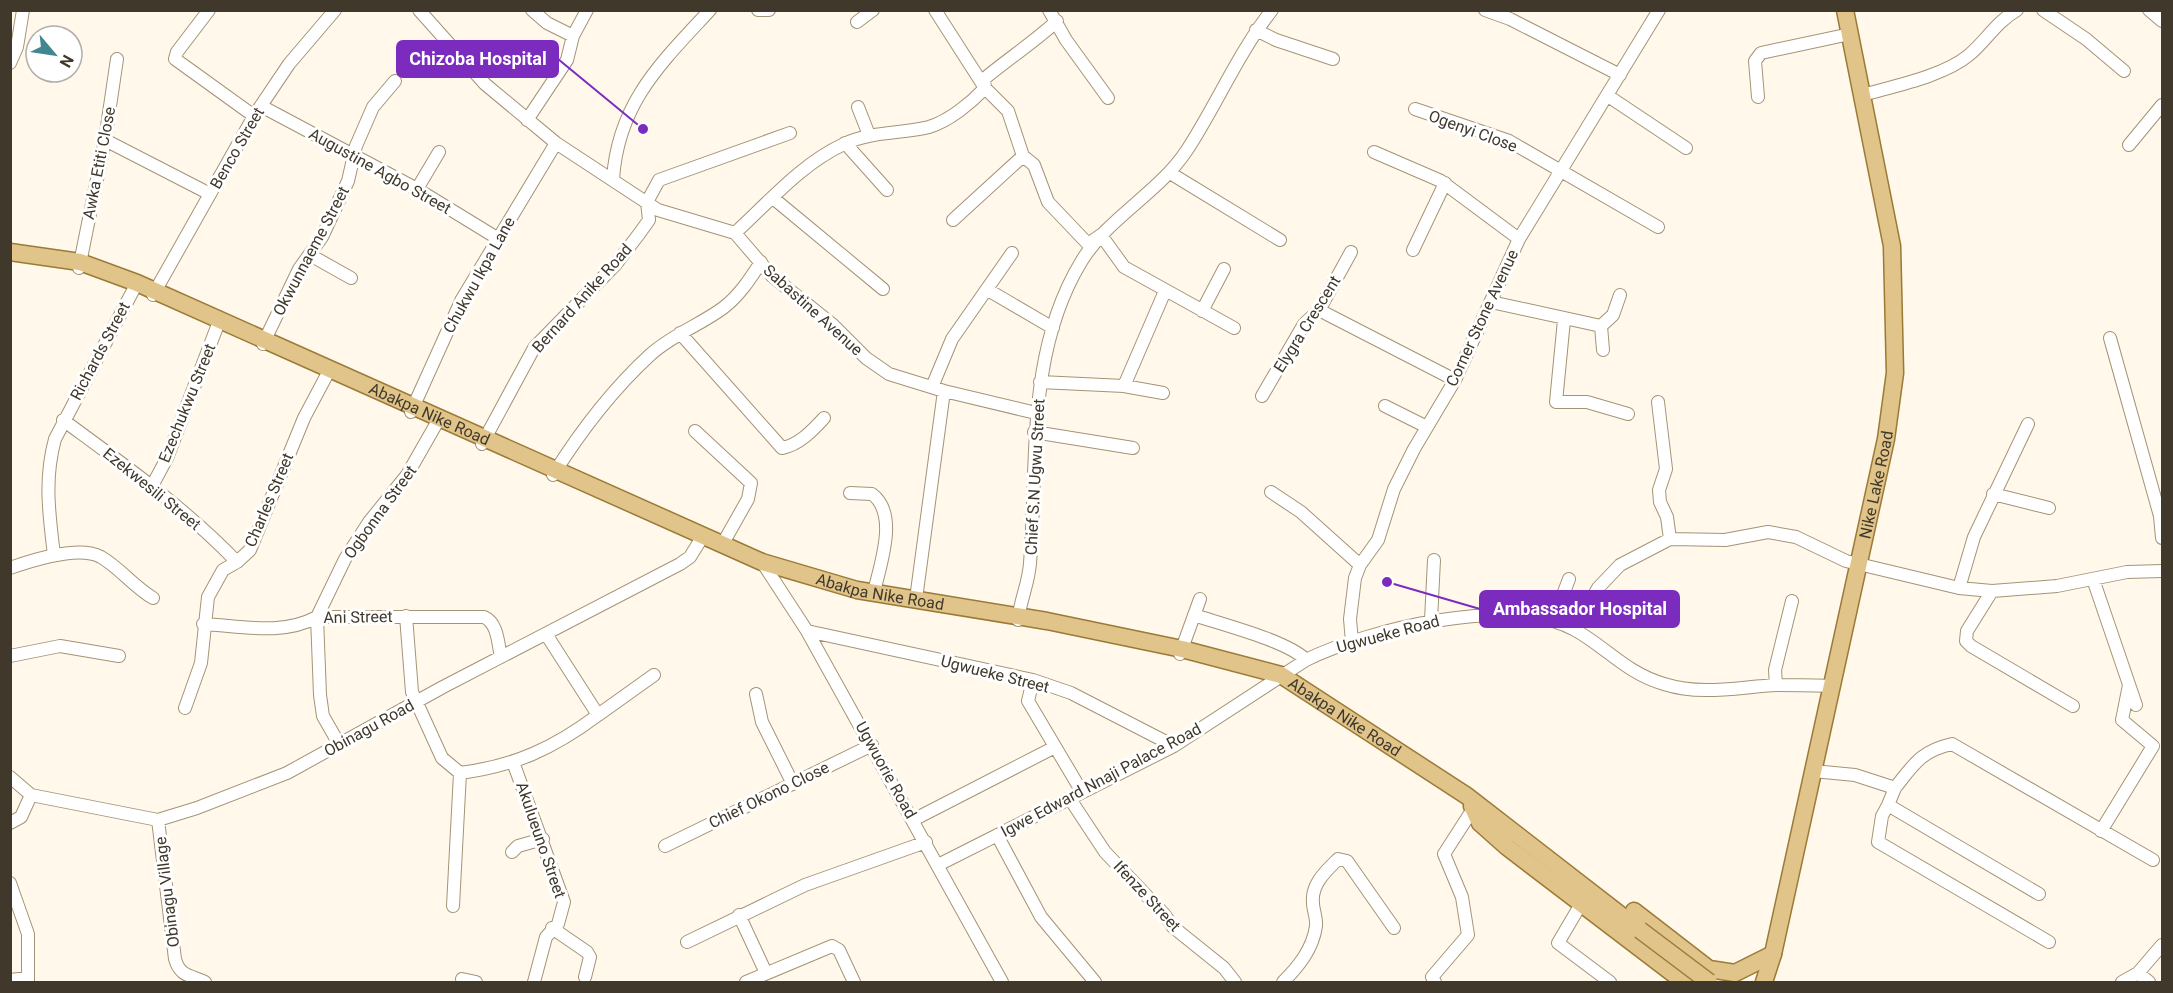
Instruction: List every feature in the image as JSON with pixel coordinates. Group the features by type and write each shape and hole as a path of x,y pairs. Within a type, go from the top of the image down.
{"main road":[{"name":"Nike Lake Road","path":"1764,982 1773,954 1886,439 1896,348 1892,246 1845,10"},
{"name":"Abakpa Nike Road","path":"10,252 80,265 136,285 764,565 860,594 1018,618"},
{"name":"Abakpa Nike Road","path":"10,256 80,265"},
{"name":"Abakpa Nike Road","path":"702,539 722,545 764,565 857,590 1018,618 1283,675 1400,750 1473,806 1529,841 1696,982"},
{"path":"1684,982 1506,847 1480,823 1473,806 1494,807 1526,826 1709,976"},
{"name":"Abakpa Nike Road","path":"1638,933 1709,976"},
{"path":"1690,982 1709,976 1735,973 1773,954 1778,982"}],"street":[{"path":"10,63 17,47 23,10"},
{"name":"Augustine Agbo Street","path":"209,10 177,52 175,59 258,111 417,189 497,238"},
{"name":"Benco Street","path":"154,293 258,111 289,63 335,10"},
{"path":"532,10 547,23 573,36"},
{"path":"527,120 567,60 573,36 587,10"},
{"path":"613,179 628,117 645,81 710,10"},
{"path":"758,10 769,10"},
{"path":"857,22 873,10"},
{"path":"935,10 985,88 1008,111 1023,156 1034,165 1048,202 1088,244 1101,235 1124,267 1234,328"},
{"path":"1049,10 1066,40 1108,98"},
{"name":"Chief S.N Ugwu Street","path":"1018,618 1030,567 1036,413 1040,382 1053,328 1081,262 1101,235 1170,173 1188,149 1256,30 1272,10"},
{"path":"1485,10 1510,19 1620,75"},
{"name":"Corner Stone Avenue","path":"1352,642 1350,618 1355,578 1360,565 1378,540 1394,489 1455,380 1519,238 1659,10"},
{"path":"1863,95 1937,73 1957,64 1970,55 1997,24 2017,10"},
{"path":"2043,10 2086,39 2124,71"},
{"path":"2149,10 2163,21"},
{"path":"422,12 485,84 556,143 658,210 735,233 816,159 845,143 869,135 930,126 951,116 985,88"},
{"path":"985,88 984,79 1035,41 1057,21"},
{"path":"1256,30 1276,40 1333,59"},
{"path":"1758,97 1755,60 1761,52 1850,34"},
{"name":"Awka Etiti Close","path":"80,265 105,140 117,59"},
{"name":"Okwunnaeme Street","path":"264,341 299,269 322,237 348,181 356,146 373,107 395,81"},
{"path":"1608,96 1686,148"},
{"path":"2128,145 2163,105"},
{"path":"858,107 869,135"},
{"name":"Ogenyi Close","path":"1415,109 1509,141 1658,227"},
{"name":"Bernard Anike Road","path":"483,441 534,348 616,264 639,234 649,219 647,202 659,180 790,133"},
{"path":"105,140 210,194"},
{"name":"Chukwu Ikpa Lane","path":"412,410 462,299 556,143"},
{"path":"845,143 887,190"},
{"path":"417,189 439,152"},
{"path":"1374,152 1415,167 1445,183 1519,238"},
{"path":"953,220 1023,156"},
{"path":"1170,173 1280,240"},
{"path":"1413,250 1445,183"},
{"path":"772,198 883,289"},
{"name":"Sabastine Avenue","path":"735,233 772,276 833,325 866,358 889,374 938,389 1036,413"},
{"name":"Elygra Crescent","path":"1262,396 1304,324 1319,310 1351,252"},
{"path":"916,599 938,389 952,339 1012,253"},
{"path":"310,255 351,278"},
{"path":"554,473 608,398 651,354 680,333 723,308 749,281 760,262"},
{"path":"1202,311 1224,269"},
{"name":"Richards Street","path":"54,555 47,494 48,463 63,420 136,285"},
{"path":"988,290 1053,328"},
{"path":"1124,386 1165,291"},
{"path":"1601,326 1613,315 1620,295"},
{"path":"1491,302 1564,320 1601,326"},
{"path":"1319,310 1455,380"},
{"path":"1564,320 1556,402 1587,402 1628,414"},
{"name":"Ezechukwu Street","path":"152,486 166,458 219,322"},
{"path":"1601,326 1603,350"},
{"path":"680,333 783,448 790,447 824,418"},
{"path":"2110,338 2160,516 2163,538"},
{"name":"Charles Street","path":"185,708 201,663 203,624 208,597 223,570 237,562 250,550 295,439 329,371"},
{"path":"1040,382 1124,386 1163,393"},
{"path":"1658,402 1666,469 1659,489 1660,502 1667,517 1670,539"},
{"path":"1385,406 1427,427"},
{"name":"Ezekwesili Street","path":"63,420 152,486 213,538 237,562"},
{"name":"Ogbonna Street","path":"339,744 323,716 317,617 345,559 369,522 398,490 438,421"},
{"path":"1959,588 1974,537 2028,424"},
{"path":"695,431 752,483 748,499 722,545"},
{"path":"1034,432 1133,448"},
{"path":"1271,492 1301,512 1360,565"},
{"path":"850,493 872,494 883,507 886,522 874,592"},
{"path":"1994,494 2049,508"},
{"path":"1574,629 1598,588 1620,565 1670,539 1725,540 1768,532 1796,537 1846,561 1959,588 1992,591 2020,590 2127,572 2163,571"},
{"name":"Obinagu Road","path":"10,777 31,795 158,820 197,808 288,773 501,657 680,564 690,557 702,539"},
{"path":"10,568 54,555 90,553 102,558 153,598"},
{"path":"1431,620 1434,560"},
{"name":"Ugwuorie Road","path":"764,565 807,631 1002,982"},
{"path":"1553,621 1569,579"},
{"path":"2092,579 2136,705"},
{"path":"1992,591 1967,631 1966,640 1971,646 2073,706"},
{"path":"1181,652 1200,599"},
{"path":"1776,685 1775,670 1792,601"},
{"path":"1194,615 1275,643 1301,655 1306,660"},
{"name":"Ani Street","path":"406,616 412,692 442,758 460,773"},
{"name":"Ugwueke Road","path":"1283,675 1306,660 1352,642 1431,620 1515,616 1553,621 1574,629 1610,657 1637,673 1664,684 1702,690 1776,685 1831,686"},
{"name":"Ani Street","path":"203,624 281,629 304,624 317,617 484,617 491,620 501,657"},
{"name":"Ugwueke Street","path":"807,631 1033,680 1071,693 1173,746"},
{"path":"546,634 598,715"},
{"path":"10,656 60,646 119,656"},
{"path":"453,906 460,773 513,762 552,747 654,675"},
{"name":"Igwe Edward Nnaji Palace Road","path":"938,865 1173,746 1283,675"},
{"path":"1033,680 1028,701 1082,792"},
{"path":"2101,831 2153,746 2122,720 2129,686"},
{"path":"756,694 762,722 793,784"},
{"path":"2049,942 1878,842 1882,816 1895,788 1922,755 1934,748 1952,744 2153,860"},
{"name":"Chief Okono Close","path":"665,846 872,745"},
{"path":"914,820 1055,747"},
{"name":"Akulueuno Street","path":"513,762 543,839 564,902 558,924 552,928 540,953 534,982"},
{"path":"1813,771 1855,775 1895,788"},
{"path":"10,823 21,817 31,795"},
{"name":"Ifenze Street","path":"1070,799 1105,852 1173,927 1224,968 1235,982"},
{"path":"1888,805 2039,894"},
{"path":"1435,982 1432,976 1468,935 1462,897 1444,854 1473,806"},
{"name":"Obinagu Village","path":"158,820 175,959 178,969 185,975 205,982"},
{"path":"997,835 1041,917 1095,982"},
{"path":"512,852 518,846 543,839"},
{"path":"687,942 805,885 926,842"},
{"path":"1282,982 1298,967 1314,937 1317,923 1312,901 1314,888 1324,873 1338,859 1347,861 1394,928"},
{"path":"10,883 28,934 28,980 10,980"},
{"path":"1581,904 1560,939 1560,945 1610,982"},
{"path":"739,915 766,973"},
{"path":"552,928 587,952 589,962 585,977"},
{"path":"2122,982 2138,973 2163,945"},
{"path":"746,982 832,946 839,950 854,982"},
{"path":"2138,973 2149,982"},
{"path":"462,979 476,982"}],"place":[{"name":"Chizoba Hospital","path":"643,129"},
{"name":"Ambassador Hospital","path":"1387,582"}]}
